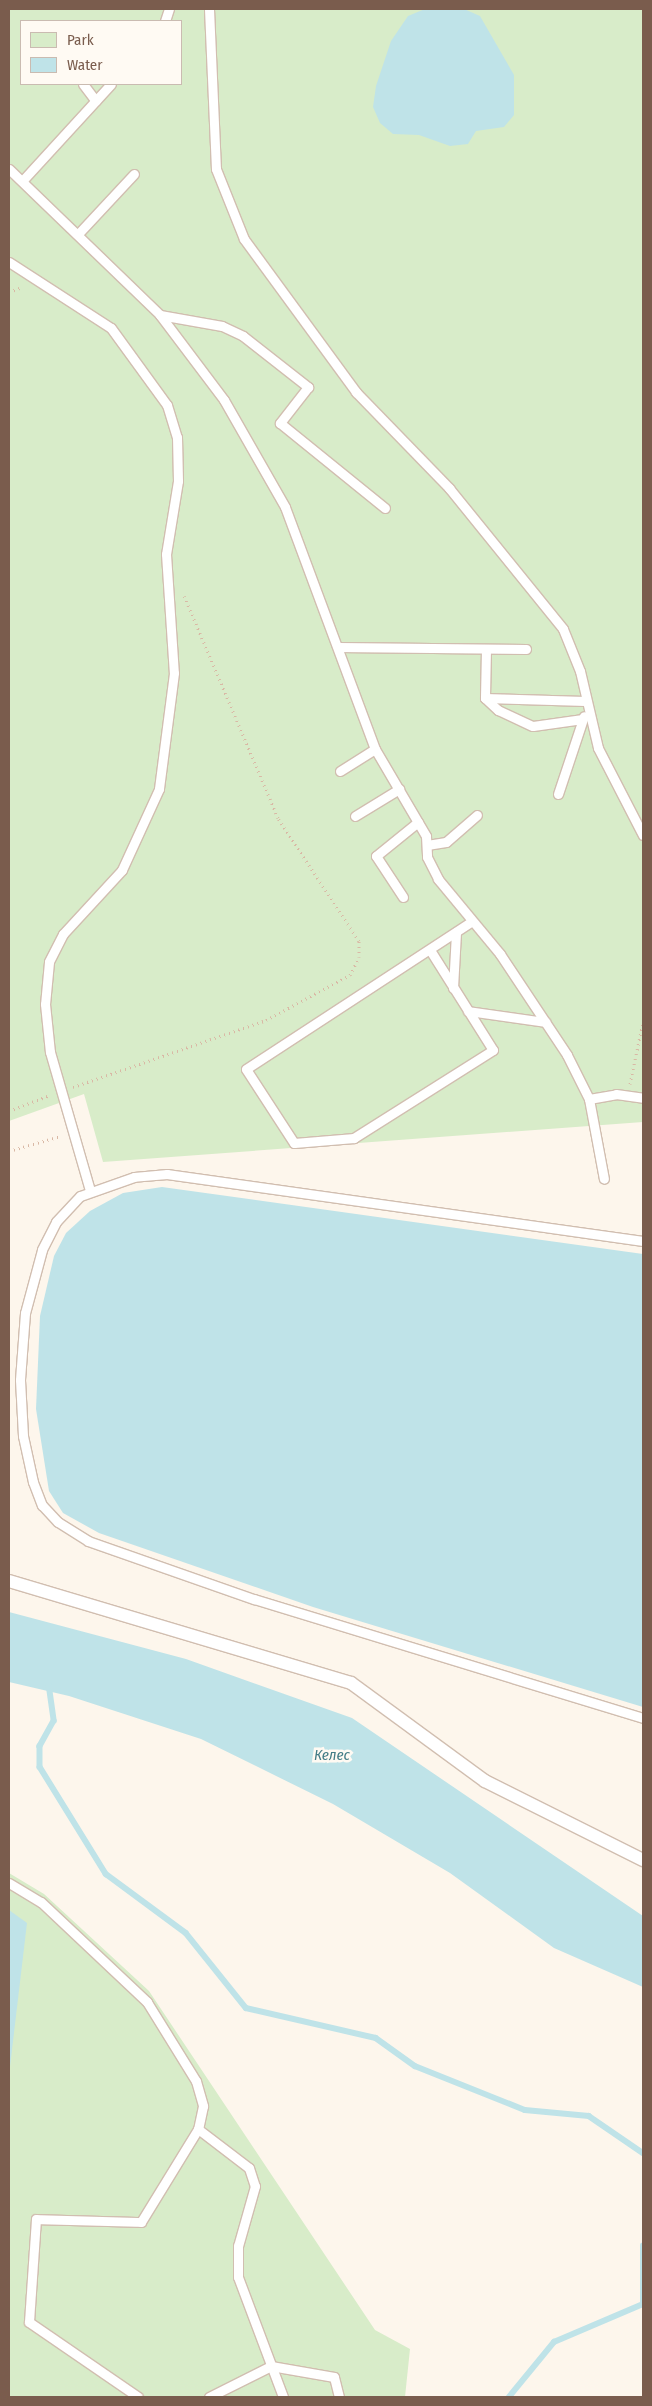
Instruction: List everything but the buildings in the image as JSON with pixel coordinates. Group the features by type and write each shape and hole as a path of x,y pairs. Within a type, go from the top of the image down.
{"street":[{"path":"9,1581 351,1683 485,1781 643,1860"}],"lane":[{"path":"209,9 216,169 244,239 356,392 449,488 563,629 580,671 586,705 598,748 643,835"},
{"path":"83,85 96,101"},
{"path":"23,180 111,85"},
{"path":"9,169 23,180 160,315 224,400 285,507 375,749 418,822 438,879 471,922 500,954 545,1022 589,1098 604,1178"},
{"path":"78,234 134,174"},
{"path":"9,262 111,328 167,405 177,437 178,480 166,554 174,673 170,726 159,789 143,831 122,870 63,934 50,962 45,1004 61,1092 90,1190"},
{"path":"160,315 229,329 308,387 280,423 385,508"},
{"path":"338,647 526,649"},
{"path":"486,649 485,698 498,710 533,726 584,719"},
{"path":"485,698 586,705"},
{"path":"558,794 584,719 586,705"},
{"path":"340,771 375,749"},
{"path":"355,816 398,789"},
{"path":"427,845 446,842 477,815"},
{"path":"403,897 376,856 418,822"},
{"path":"430,950 493,1050 354,1138 294,1142 246,1069 471,922"},
{"path":"453,988 456,932"},
{"path":"468,1010 545,1022"},
{"path":"589,1098 628,1094 643,1098"},
{"path":"643,1241 167,1174 134,1177 90,1190 56,1222 42,1250 25,1313 20,1380 23,1436 32,1482 42,1505 58,1522 88,1540 254,1599 643,1718"},
{"path":"9,1883 41,1902 147,2002 196,2081 203,2106 198,2129 140,2222 36,2218 29,2322 138,2397"},
{"path":"198,2129 249,2168 255,2186 238,2246 238,2277 283,2397"},
{"path":"209,2397 271,2366 334,2377 339,2397"}],"path":[{"path":"9,1111 266,1020 350,975 359,957 359,941 278,818 181,590"},
{"path":"628,1094 643,1022"},
{"path":"9,1151 72,1133"}],"green space":[{"path":"9,9 643,9 643,1122 103,1162 84,1094 9,1121"},
{"path":"9,1873 44,1894 149,1991 375,2330 410,2349 405,2397 9,2397"}],"water":[{"path":"425,9 464,9 480,16 514,75 514,115 504,127 476,131 468,144 450,146 419,135 393,134 380,123 373,107 376,86 391,41 408,16"},
{"path":"162,1187 643,1254 643,1707 313,1607 99,1533 63,1513 49,1491 36,1409 40,1316 54,1256 66,1233 90,1211 123,1193"},
{"name":"Келес","path":"9,1612 186,1659 352,1718 643,1916 643,1987 554,1948 450,1873 333,1804 201,1739 69,1696 9,1682"},
{"path":"9,1910 27,1923 9,2075"}],"waterway":[{"path":"49,1684 54,1721 40,1746 40,1767 106,1874 186,1933 246,2008 376,2038 415,2066 525,2110 589,2116 643,2153"},
{"path":"509,2397 554,2342 643,2304 643,2246"}]}
